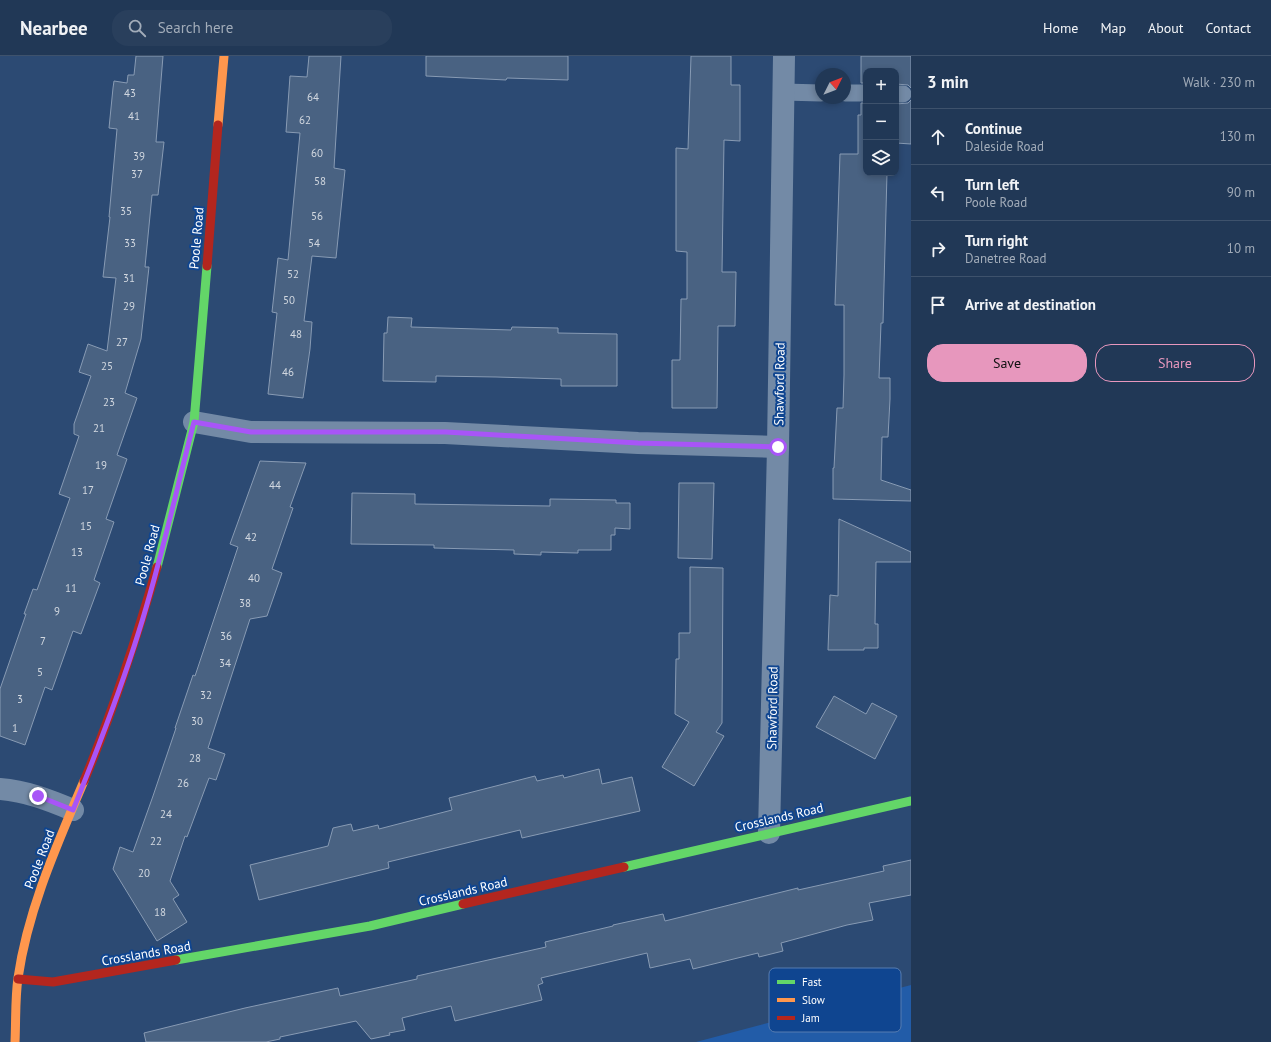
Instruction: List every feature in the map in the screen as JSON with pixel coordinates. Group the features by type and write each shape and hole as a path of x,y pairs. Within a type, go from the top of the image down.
{"street":[{"name":"Poole Road","path":"15,1042 18,979 27,932 44,878 104,734 140,630 163,548 194,422 224,56"},
{"name":"Shawford Road","path":"769,833 778,447 784,56"},
{"path":"194,422 251,432 446,432 638,443 778,447"},
{"path":"0,789 24,792 38,796 73,810"},
{"name":"Crosslands Road","path":"18,979 53,982 370,926 911,801"}],"lane":[{"path":"783,92 815,93"},
{"path":"851,93 863,93"}],"shaded area":[{"path":"911,985 911,1042 696,1042 769,1023 769,1032 901,1032 901,988"}],"building":[{"path":"136,56 163,56 156,142 164,142 158,195 152,195 145,267 149,267 141,339 125,393 137,398 117,455 127,459 106,519 114,522 94,580 100,583 81,634 73,631 52,690 45,687 25,745 0,736 0,689 33,589 37,590 70,498 59,494 79,436 74,434 74,424 91,376 79,372 88,344 107,351 116,278 103,277 110,217 117,129 109,128 114,81 127,83 128,75 134,75"},
{"path":"309,56 341,56 334,168 345,170 336,258 312,256 304,321 312,322 303,398 268,394 277,313 272,312 278,258 288,260 300,133 286,132 290,76 307,77"},
{"path":"426,56 568,56 568,80 507,78 506,80 426,76"},
{"path":"691,56 731,56 731,85 740,85 740,141 724,140 722,272 736,272 735,326 718,326 717,408 672,408 672,360 680,360 681,299 687,299 687,252 676,251 676,148 688,149"},
{"path":"861,56 911,56 911,88 908,85 899,84 899,68 863,68 863,83 861,83"},
{"path":"911,100 911,144 899,143 899,104 908,103"},
{"path":"861,103 863,103 863,176 887,176 883,323 881,323 879,378 890,378 890,399 888,437 882,437 881,480 911,490 911,501 833,499 833,468 837,408 843,408 844,375 844,305 835,305 840,154 858,154 858,115 861,115"},
{"path":"388,317 412,318 411,327 511,330 512,327 558,328 558,333 617,334 617,386 561,386 561,379 496,377 436,376 436,382 383,381 384,333 387,333"},
{"path":"260,461 306,463 290,507 293,508 272,569 282,573 267,616 250,619 208,748 225,754 216,780 209,778 187,837 185,836 170,881 179,895 173,899 187,922 157,941 113,869 120,847 133,852 193,675 195,676 238,547 230,544"},
{"path":"679,483 714,483 712,559 678,558"},
{"path":"352,493 415,494 415,504 550,506 550,499 616,500 616,503 630,503 630,529 615,528 615,535 611,535 611,550 578,550 578,553 541,552 541,555 514,554 514,550 434,548 434,545 351,544"},
{"path":"839,519 911,552 911,562 876,562 875,624 878,624 878,648 864,648 864,650 828,650 830,595 838,596"},
{"path":"690,567 723,568 722,723 716,732 724,736 694,786 662,767 689,722 675,714 676,659 679,659 679,633 690,633"},
{"path":"834,696 866,714 872,703 897,716 875,759 816,727"},
{"path":"599,769 602,784 632,777 640,811 522,838 520,830 388,862 389,868 259,900 250,865 328,846 333,828 351,824 353,831 378,825 379,829 452,810 449,798 535,776 537,781 563,775 564,778"},
{"path":"911,860 911,895 869,903 873,920 847,925 781,943 783,951 759,957 758,953 693,969 690,959 650,968 647,953 541,978 543,983 538,985 542,1000 455,1021 451,1006 402,1018 405,1030 371,1039 356,1021 280,1037 280,1039 266,1042 146,1042 144,1033 245,1008 338,988 340,996 417,979 417,976 546,947 545,942 613,925 663,914 665,921 798,888 798,890 884,871 883,866"}],"traffic: fast":[{"path":"157,567 194,422 207,266"},
{"path":"624,867 911,801"},
{"path":"176,960 370,926 463,904"}],"traffic: slow":[{"path":"218,125 224,56"},
{"path":"15,1042 17,986 29,927 45,878 84,781"}],"traffic: jam":[{"path":"207,266 218,125"},
{"path":"84,781 124,675 157,567"},
{"path":"463,904 624,867"},
{"path":"18,979 53,982 176,960"}],"route":[{"path":"38,796 73,810 104,734 140,630 163,548 194,422 251,432 446,432 638,443 778,447"}]}
